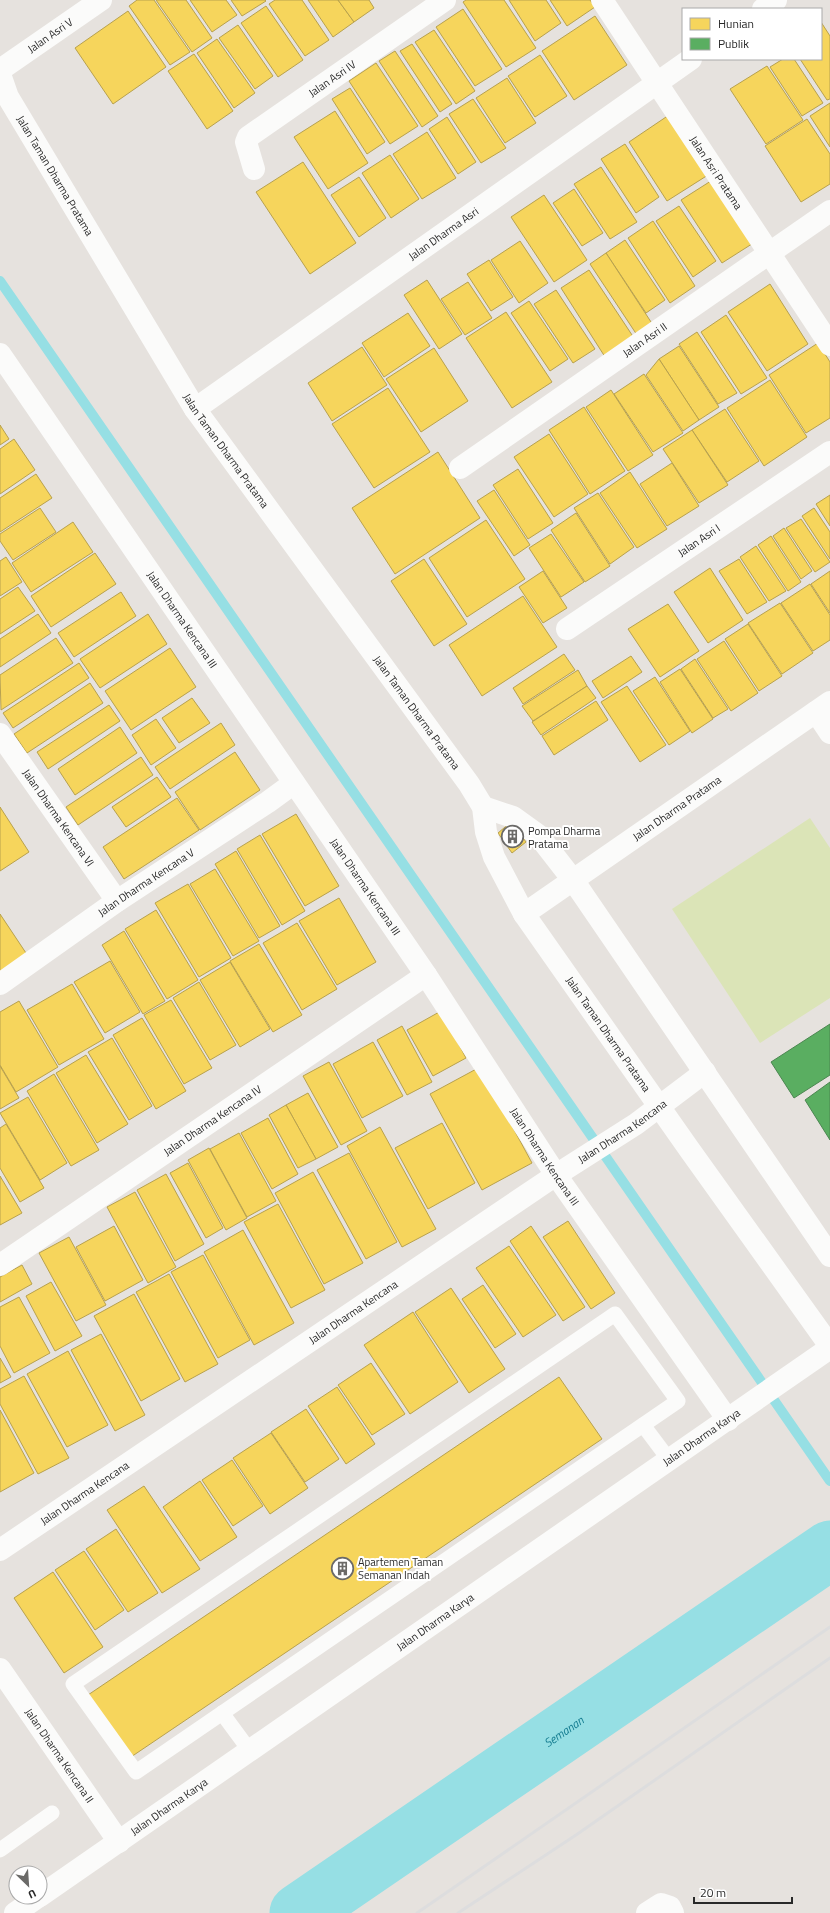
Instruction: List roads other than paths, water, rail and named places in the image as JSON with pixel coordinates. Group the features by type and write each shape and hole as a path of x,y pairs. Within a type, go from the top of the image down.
{"street":[{"name":"Jalan Asri V","path":"0,70 101,0"},
{"name":"Jalan Asri IV","path":"254,169 246,142 248,137 445,0"},
{"name":"Jalan Asri Pratama","path":"602,0 830,346"},
{"path":"764,8 776,0"},
{"name":"Jalan Dharma Asri","path":"195,409 690,60"},
{"name":"Jalan Taman Dharma Pratama","path":"0,74 8,97 195,409 465,777 483,807 486,832 494,857 524,914 830,1347"},
{"name":"Jalan Asri II","path":"460,468 830,211"},
{"name":"Jalan Dharma Kencana III","path":"0,354 426,974 558,1174 735,1415"},
{"name":"Jalan Asri I","path":"568,629 830,452"},
{"path":"823,707 830,733"},
{"name":"Jalan Dharma Pratama","path":"524,914 823,707"},
{"name":"Jalan Dharma Kencana VI","path":"0,734 116,902"},
{"name":"Jalan Dharma Kencana V","path":"0,984 116,902 268,802 294,783"},
{"path":"483,807 513,817 538,834 573,880 830,1256"},
{"name":"Jalan Dharma Kencana IV","path":"0,1265 426,974"},
{"name":"Jalan Dharma Kencana","path":"0,1550 558,1174 636,1124 659,1105 705,1072"},
{"name":"Jalan Dharma Karya","path":"48,1890 735,1415 830,1347"},
{"name":"Jalan Dharma Kencana II","path":"0,1669 119,1842"},
{"path":"647,1913 661,1904 670,1907 673,1913"},
{"name":"Jalan Dharma Karya","path":"15,1913 26,1905"}],"lane":[{"path":"615,1314 678,1401 643,1425 136,1772 73,1684 615,1314"},
{"path":"643,1425 670,1460"},
{"path":"222,1713 250,1751"},
{"path":"0,1850 52,1813"}],"waterway":[{"path":"0,281 830,1481"},
{"name":"Semanan","path":"299,1913 830,1550"}],"railway":[{"path":"417,1913 830,1627"},
{"path":"458,1913 576,1835 830,1658"}],"place":[{"name":"Pompa Dharma Pratama","path":"512,837"},
{"name":"Apartemen Taman Semanan Indah","path":"343,1568"}]}
